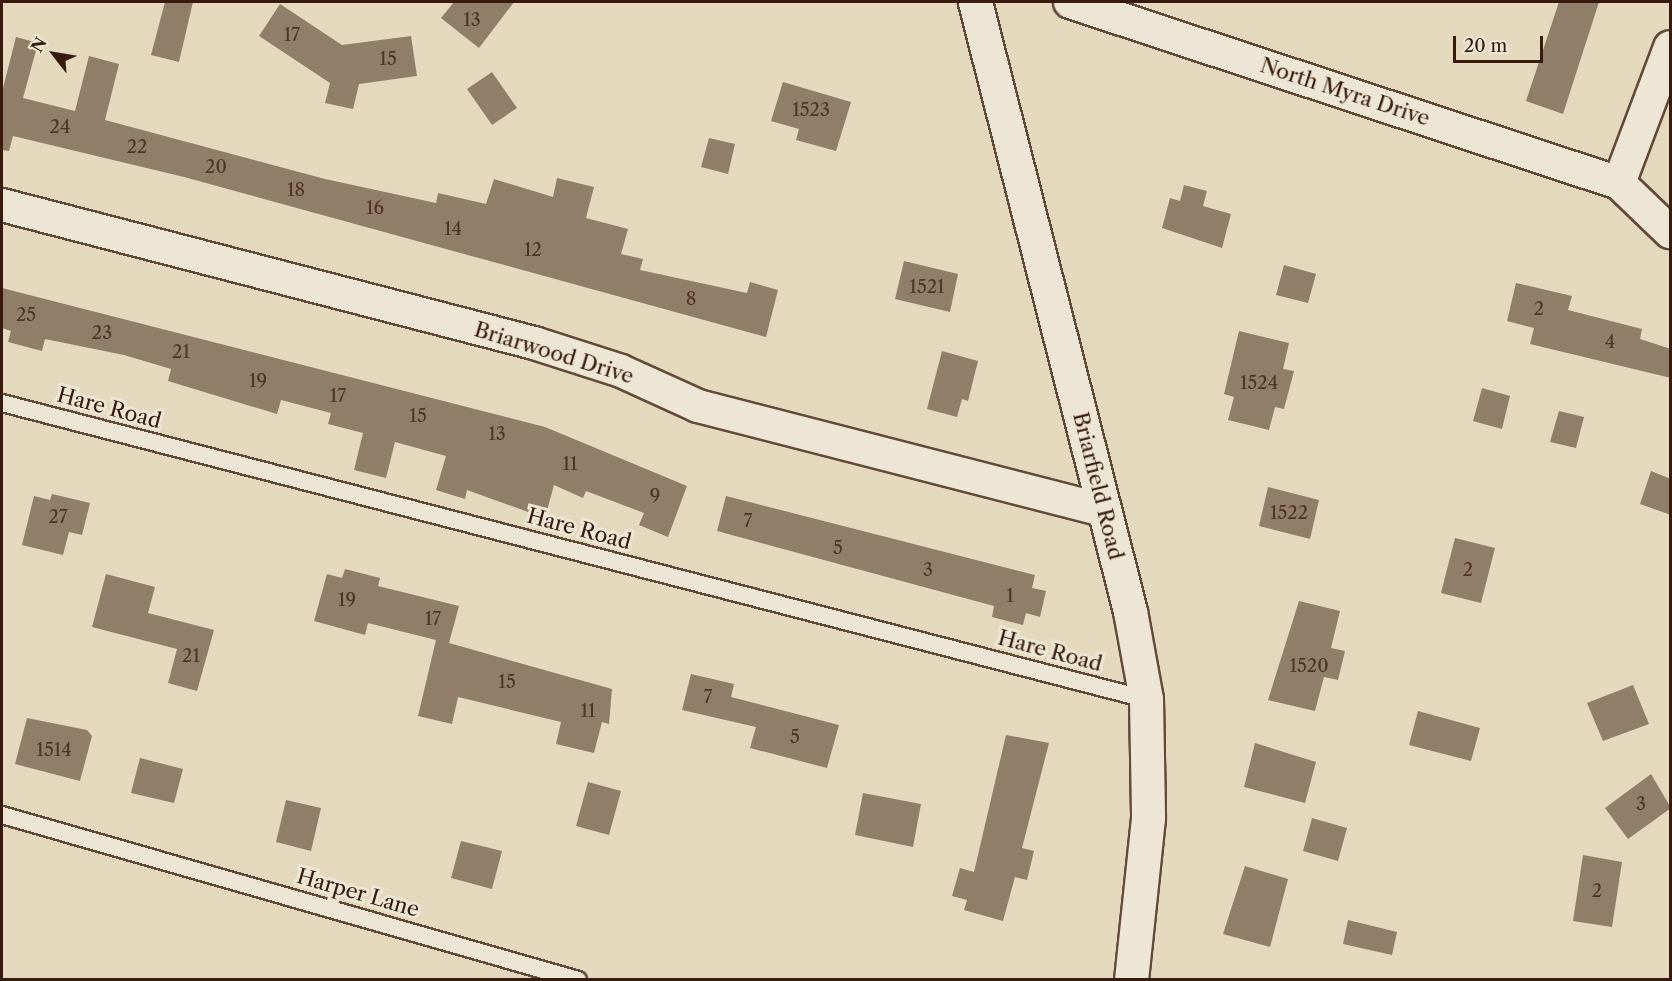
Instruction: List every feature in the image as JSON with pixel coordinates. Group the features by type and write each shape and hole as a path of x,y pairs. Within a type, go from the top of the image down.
{"main road":[{"name":"Briarfield Road","path":"975,2 1103,510 1146,699 1148,818 1131,980"}],"street":[{"name":"North Myra Drive","path":"1070,2 1619,183"},
{"path":"1671,47 1619,183 1671,232"},
{"name":"Briarwood Drive","path":"2,205 534,343 621,371 698,406 1103,510"}],"lane":[{"name":"Hare Road","path":"2,403 1146,699"},
{"name":"Harper Lane","path":"2,815 578,980"}],"building":[{"path":"165,2 193,2 179,62 151,55"},
{"path":"454,2 514,2 479,48 441,18"},
{"path":"1559,2 1599,2 1563,114 1526,101"},
{"path":"280,4 342,45 411,36 417,76 359,84 353,109 325,103 330,83 259,36"},
{"path":"16,37 38,43 23,98 75,111 89,56 119,64 105,120 325,179 436,203 438,193 486,204 494,179 553,197 557,178 594,187 586,218 628,229 621,254 643,259 640,270 747,293 750,282 778,290 766,337 184,177 13,136 9,151 2,150 2,92"},
{"path":"492,72 517,108 492,125 467,89"},
{"path":"783,82 851,102 836,151 796,140 799,129 771,121"},
{"path":"709,138 735,144 728,174 701,167"},
{"path":"1184,185 1207,191 1203,206 1231,214 1222,248 1162,228 1170,198 1180,201"},
{"path":"904,261 958,274 950,312 895,299"},
{"path":"1284,265 1316,274 1308,303 1276,295"},
{"path":"1516,283 1572,296 1568,310 1642,329 1640,339 1671,349 1671,378 1530,344 1534,328 1507,321"},
{"path":"2,288 545,427 687,486 668,537 639,525 644,513 586,491 583,498 554,485 545,518 467,490 465,499 436,490 446,456 395,442 386,478 354,470 363,433 328,424 331,413 281,400 277,414 168,381 171,369 124,355 45,339 42,351 8,342 11,331 2,328"},
{"path":"1239,331 1289,343 1283,369 1294,371 1284,409 1275,407 1269,430 1228,420 1234,397 1224,394"},
{"path":"942,351 978,361 968,401 962,399 957,417 927,409"},
{"path":"1482,388 1510,396 1502,429 1473,421"},
{"path":"1559,411 1584,417 1576,448 1550,442"},
{"path":"1651,471 1671,479 1671,515 1640,504"},
{"path":"1268,487 1319,500 1310,539 1259,526"},
{"path":"52,494 90,503 82,535 69,532 63,555 22,545 34,496 50,500"},
{"path":"726,496 1035,575 1032,588 1046,591 1040,617 1026,613 1023,625 992,617 994,606 717,531"},
{"path":"1455,538 1495,548 1481,603 1441,593"},
{"path":"345,569 380,578 378,586 459,606 449,643 612,689 609,724 602,722 594,753 556,744 561,722 458,697 452,724 418,716 436,640 368,623 365,635 314,621 327,574 342,578"},
{"path":"106,574 155,587 148,613 214,630 197,691 168,683 177,649 92,627"},
{"path":"1299,601 1340,611 1331,648 1345,651 1338,680 1324,677 1315,711 1268,700"},
{"path":"691,674 734,684 731,697 839,725 827,768 750,748 756,727 682,710"},
{"path":"1633,685 1649,724 1603,741 1587,703"},
{"path":"1418,711 1480,728 1471,761 1409,745"},
{"path":"27,718 87,730 92,736 80,781 15,764"},
{"path":"1006,735 1049,743 1022,848 1034,851 1027,880 1015,877 1003,921 964,910 967,900 952,896 960,868 974,872"},
{"path":"1255,743 1316,762 1305,803 1244,787"},
{"path":"140,758 183,769 174,803 131,793"},
{"path":"1651,774 1671,808 1628,839 1605,808"},
{"path":"588,782 621,791 609,835 576,826"},
{"path":"863,793 921,804 913,847 855,835"},
{"path":"286,800 321,808 311,851 276,842"},
{"path":"1312,818 1347,828 1338,861 1303,851"},
{"path":"461,841 502,851 492,889 451,878"},
{"path":"1583,855 1622,862 1612,927 1573,921"},
{"path":"1245,866 1288,879 1270,947 1223,934"},
{"path":"1348,920 1397,932 1392,955 1343,944"}]}
